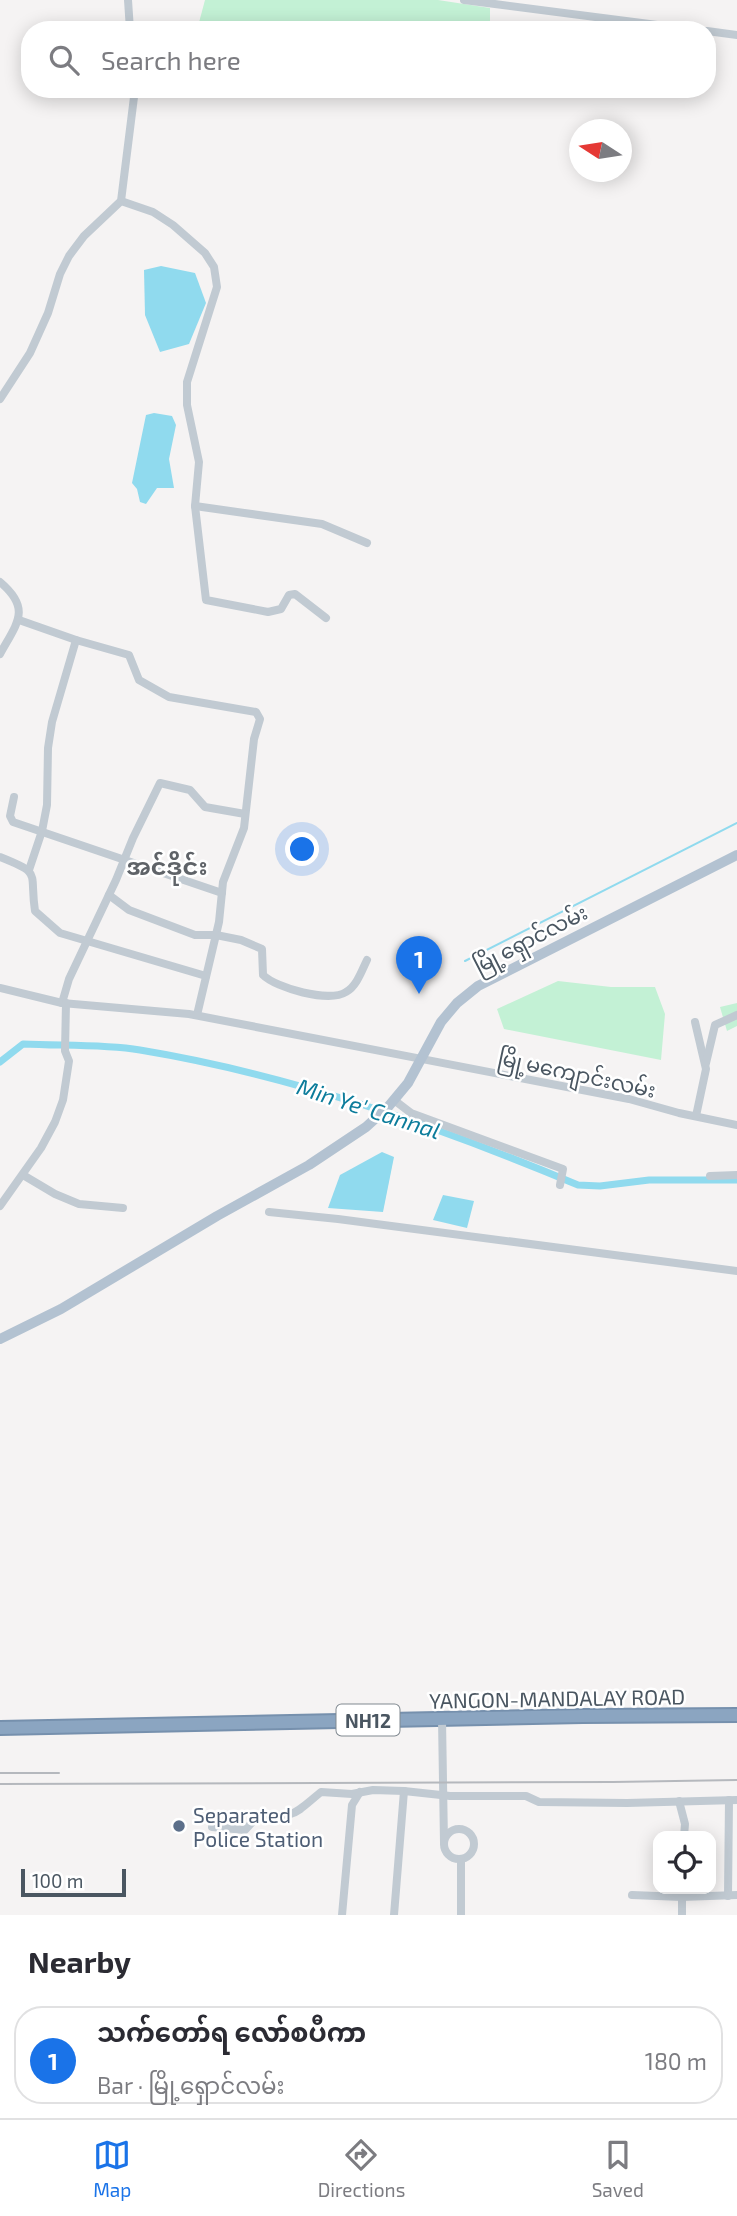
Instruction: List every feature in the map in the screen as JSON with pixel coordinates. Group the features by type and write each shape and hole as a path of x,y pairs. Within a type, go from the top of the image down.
{"highway":[{"name":"YANGON-MANDALAY ROAD","path":"0,1728 737,1715"}],"main road":[{"name":"မြို့ရှောင်လမ်း","path":"0,1339 61,1309 309,1165 366,1127 391,1104 422,1060 441,1022 457,1003 478,985 737,855"}],"street":[{"path":"128,0 129,21"},
{"path":"464,0 633,21"},
{"path":"716,32 737,36"},
{"path":"0,399 30,353 69,256 84,236 121,201 134,98"},
{"path":"121,201 153,212 173,225 205,253 214,267 217,287 187,382 187,405 199,462 195,506 206,600 268,612 281,609 289,595 295,594 326,618"},
{"path":"195,506 322,524 367,544"},
{"path":"0,582 19,603 19,620 0,654"},
{"path":"19,620 129,655 139,680 169,697 256,712 260,719 254,739 244,828 223,882 216,935 197,1015"},
{"path":"29,870 42,831 47,805 48,748 52,722 76,640"},
{"path":"0,1206 41,1148 59,1111 69,1061 65,1051 64,1003 69,979 160,783 190,790 205,807 245,814"},
{"path":"14,797 10,816 13,822 222,893"},
{"path":"0,857 29,870 33,875 34,911 60,933 206,976"},
{"path":"109,895 129,910 155,921 195,935 216,935 241,940 262,949 263,975 268,980 321,996 347,992 367,960"},
{"name":"မြို့မကျောင်းလမ်း","path":"0,988 64,1003 197,1015 629,1099 737,1125"},
{"path":"696,1116 707,1053 715,1025 737,1015"},
{"path":"695,1022 706,1069"},
{"path":"391,1104 422,1118 563,1169 560,1185"},
{"path":"23,1175 55,1194 79,1204 123,1208"},
{"path":"710,1176 737,1175"},
{"path":"268,1212 737,1271"},
{"path":"442,1719 444,1843 450,1856 461,1859 473,1850 474,1840 468,1831 459,1828 450,1831 444,1843"},
{"path":"212,1827 245,1830 260,1814 287,1817 313,1801 321,1792 373,1790 444,1795 526,1796 539,1802 733,1800 732,1896 699,1894"},
{"path":"394,1915 404,1791"},
{"path":"342,1915 352,1805 360,1792"},
{"path":"679,1801 684,1831"},
{"path":"461,1859 461,1915"},
{"path":"632,1895 657,1894"},
{"path":"682,1894 682,1915"}],"green space":[{"path":"205,0 438,0 490,8 490,21 199,21"},
{"path":"558,981 611,987 655,987 665,1014 661,1060 504,1029 497,1009"},
{"path":"737,1003 737,1026 727,1031 720,1007"}],"water":[{"path":"161,266 195,273 206,303 189,344 160,352 145,315 144,270"},
{"path":"154,413 172,416 176,425 169,459 174,488 157,488 146,504 140,502 137,489 132,483 146,415"},
{"path":"382,1152 394,1157 383,1212 328,1208 340,1175"},
{"path":"443,1195 474,1201 467,1228 433,1220"}],"waterway":[{"path":"465,961 737,823"},
{"name":"Min Ye' Cannal","path":"0,1062 23,1044 140,1050 252,1073 308,1088 417,1123 578,1185 600,1186 649,1180 737,1180"}],"railway":[{"path":"0,1773 59,1773"},
{"path":"0,1784 737,1780"}],"place":[{"name":"သက်တော်ရ လော်စပီကာ","path":"419,994"},
{"name":"Separated Police Station","path":"179,1826"}],"district":[{"name":"အင်ဒိုင်း","path":"167,865"}]}
